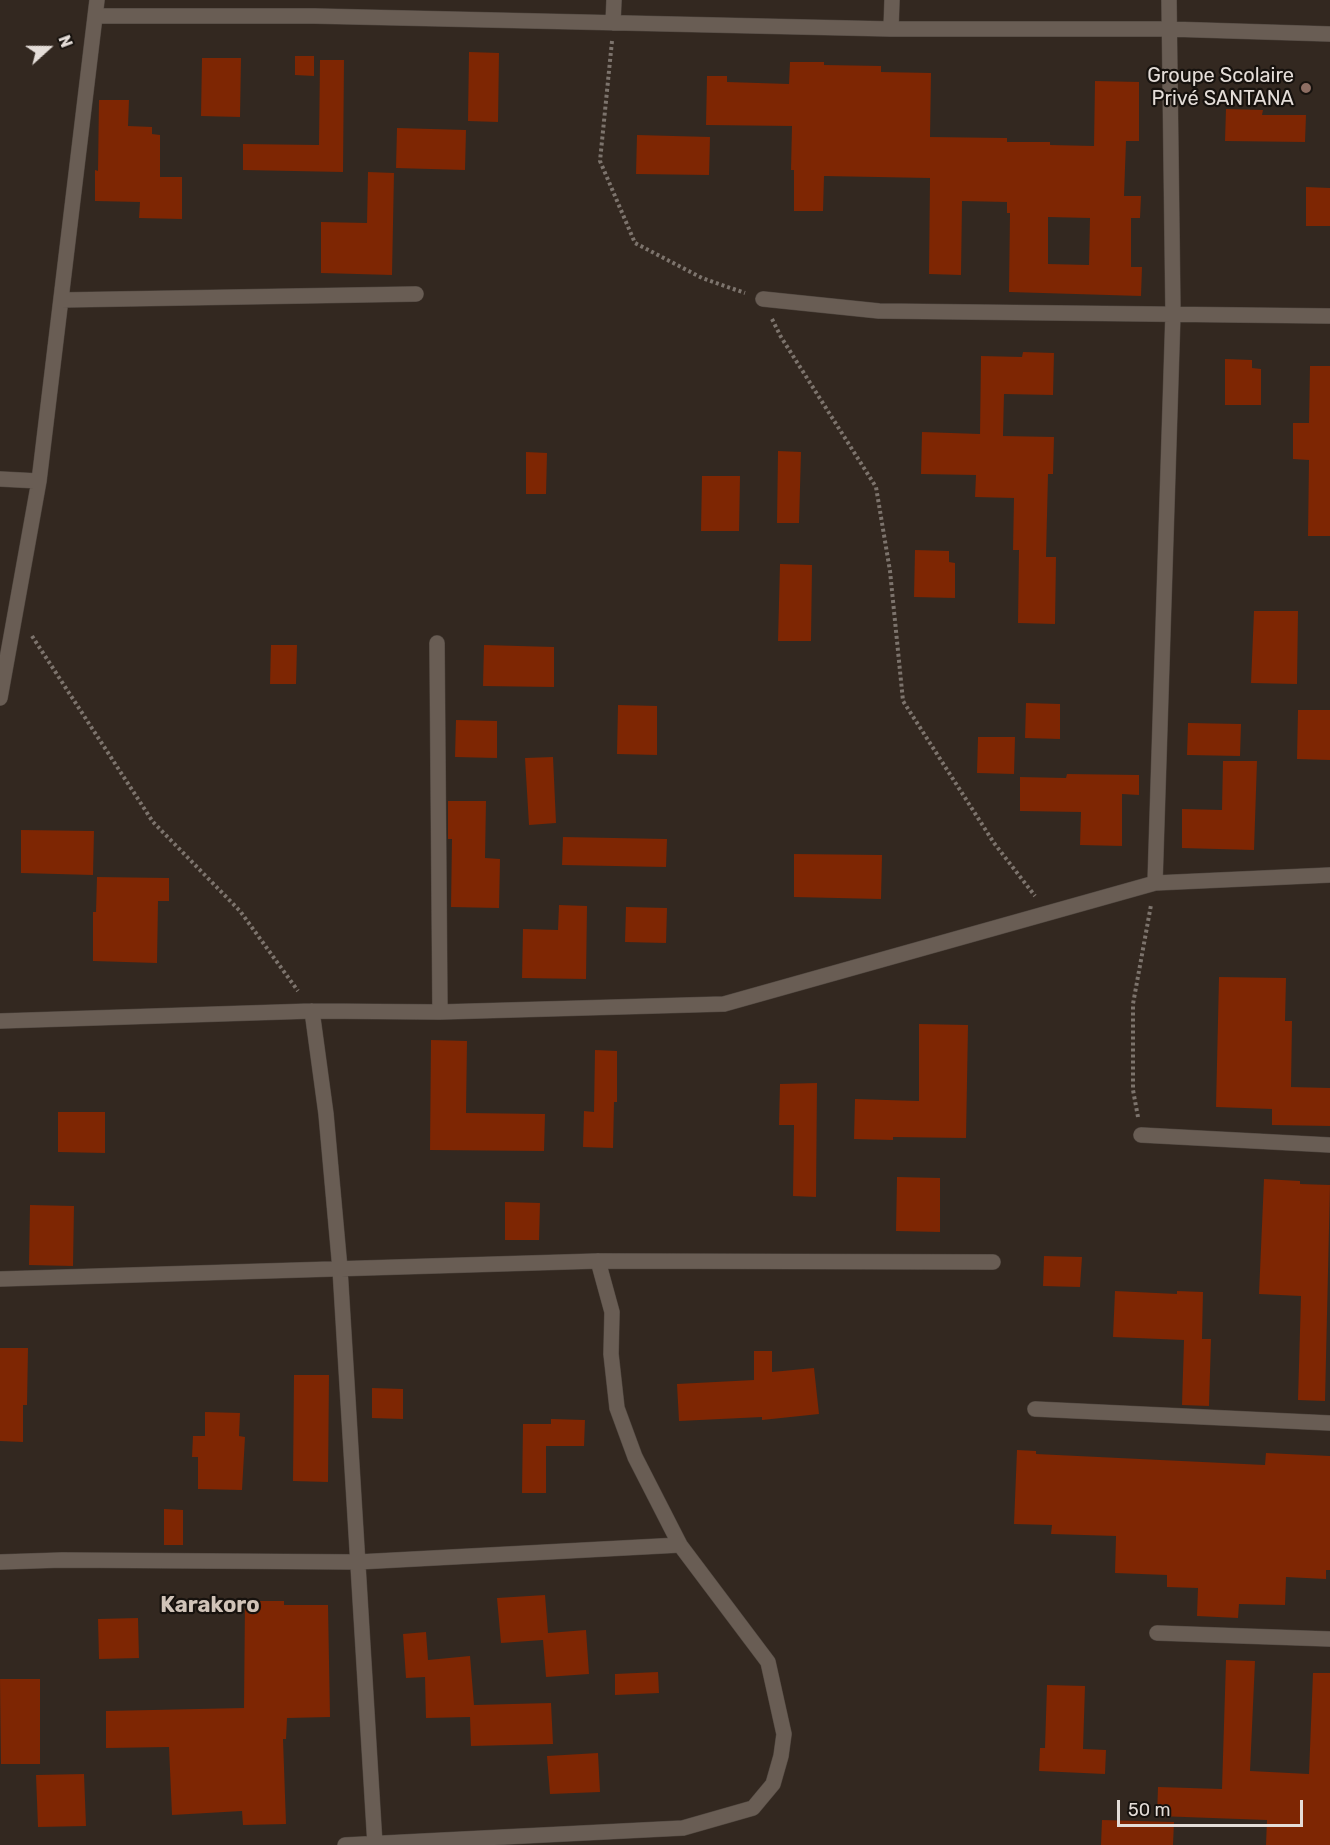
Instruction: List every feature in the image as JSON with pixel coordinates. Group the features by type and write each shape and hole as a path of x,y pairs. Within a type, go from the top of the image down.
{"street":[{"path":"0,698 39,481 98,0"},
{"path":"314,16 315,0"},
{"path":"614,0 614,23"},
{"path":"891,29 892,0"},
{"path":"1155,884 1173,314 1169,0"},
{"path":"97,16 314,16 891,29 1168,29 1330,34"},
{"path":"61,300 416,294"},
{"path":"763,299 879,311 1330,316"},
{"path":"0,479 39,481"},
{"path":"437,643 440,1012"},
{"path":"0,1021 312,1011 440,1012 724,1005 1155,884 1330,875"},
{"path":"312,1011 326,1114 340,1269 375,1845"},
{"path":"1141,1135 1330,1145"},
{"path":"345,1845 683,1828 753,1808 773,1784 784,1734 768,1662 680,1545 635,1456 617,1408 611,1354 612,1312 598,1261"},
{"path":"0,1279 598,1261 993,1262"},
{"path":"1035,1409 1330,1423"},
{"path":"0,1562 62,1560 358,1562 680,1545"},
{"path":"1157,1633 1330,1639"}],"path":[{"path":"614,23 600,162 635,243 702,278 763,299 781,337 876,487 890,571 903,701 994,843 1049,913"},
{"path":"15,610 153,822 240,911 312,1011"},
{"path":"1141,1135 1133,1090 1132,1004 1155,884"}],"building":[{"path":"469,52 499,53 498,122 468,121"},
{"path":"295,56 314,56 314,76 295,75"},
{"path":"202,58 241,58 240,117 201,116"},
{"path":"320,60 344,60 343,172 243,170 243,144 319,145"},
{"path":"790,62 881,66 881,72 931,73 930,137 1007,138 1007,142 1050,142 1050,145 1094,146 1095,81 1139,82 1139,141 1126,141 1124,196 1141,196 1140,218 1131,218 1131,267 1142,267 1141,296 1009,292 1010,213 1007,213 1007,202 962,201 961,275 929,274 930,178 824,176 823,211 794,211 794,170 791,170 792,126 706,125 707,76 727,76 727,82 789,84","holes":["1048,217 1090,218 1089,265 1048,264"]},
{"path":"99,100 129,100 128,126 152,127 152,134 160,135 160,177 182,177 182,219 139,218 140,202 95,201 95,170 98,171"},
{"path":"1226,109 1263,110 1262,115 1306,115 1305,142 1225,141"},
{"path":"397,128 466,130 465,170 396,168"},
{"path":"637,135 710,137 709,175 636,174"},
{"path":"368,172 394,173 392,275 321,273 321,222 367,223"},
{"path":"1306,187 1330,188 1330,226 1306,226"},
{"path":"1023,352 1054,353 1053,395 1004,394 1003,436 1054,437 1053,474 1048,474 1046,557 1056,557 1055,624 1018,623 1019,550 1013,550 1014,498 975,497 976,475 921,474 922,432 980,434 981,356 1022,357"},
{"path":"1225,359 1252,360 1252,368 1261,369 1261,405 1225,405"},
{"path":"1310,366 1330,366 1330,536 1308,536 1309,460 1293,459 1293,423 1309,423"},
{"path":"778,451 801,452 799,523 777,523"},
{"path":"526,452 547,453 546,494 526,494"},
{"path":"702,476 740,476 739,531 701,531"},
{"path":"915,550 949,551 949,562 955,563 955,598 914,597"},
{"path":"780,564 812,565 811,641 778,641"},
{"path":"1254,611 1298,611 1297,684 1251,683"},
{"path":"271,645 297,645 296,684 270,684"},
{"path":"484,645 554,647 554,687 483,686"},
{"path":"1026,703 1060,704 1060,739 1025,738"},
{"path":"618,705 657,706 657,755 617,754"},
{"path":"1298,710 1330,710 1330,760 1297,759"},
{"path":"456,720 497,721 497,758 455,757"},
{"path":"1188,723 1241,724 1240,756 1187,755"},
{"path":"978,737 1015,737 1014,774 977,773"},
{"path":"553,757 556,823 529,825 525,758"},
{"path":"1223,761 1257,761 1254,850 1182,848 1182,809 1222,810"},
{"path":"1067,774 1139,775 1139,795 1122,794 1122,846 1080,845 1081,812 1020,811 1020,777 1066,778"},
{"path":"448,801 486,801 485,858 500,859 499,908 451,907 452,839 448,839"},
{"path":"21,830 94,831 93,875 21,873"},
{"path":"563,837 667,839 666,867 562,865"},
{"path":"794,854 882,855 881,899 794,897"},
{"path":"97,877 169,878 169,901 158,901 157,963 93,961 93,912 96,912"},
{"path":"559,905 587,906 586,979 522,978 523,929 558,930"},
{"path":"626,907 667,908 666,943 625,942"},
{"path":"1219,977 1286,978 1285,1021 1292,1021 1291,1087 1330,1088 1330,1126 1272,1125 1272,1109 1216,1107"},
{"path":"919,1024 968,1025 966,1138 854,1139 855,1099 919,1101"},
{"path":"431,1040 467,1041 466,1113 545,1114 544,1151 430,1150"},
{"path":"595,1050 617,1051 617,1102 614,1102 613,1148 583,1147 584,1111 594,1112"},
{"path":"817,1083 816,1197 793,1196 794,1125 779,1125 780,1084"},
{"path":"58,1112 105,1112 105,1153 58,1152"},
{"path":"897,1177 940,1178 940,1232 896,1231"},
{"path":"1264,1179 1330,1185 1325,1401 1298,1400 1301,1296 1259,1294"},
{"path":"505,1202 540,1203 539,1240 505,1240"},
{"path":"30,1205 74,1206 73,1266 29,1265"},
{"path":"1044,1256 1082,1257 1080,1287 1043,1286"},
{"path":"1115,1291 1177,1294 1177,1291 1203,1292 1202,1339 1211,1339 1209,1406 1182,1405 1184,1340 1113,1337"},
{"path":"0,1348 28,1348 27,1405 23,1405 23,1442 0,1441"},
{"path":"754,1351 772,1351 772,1372 814,1368 819,1414 762,1420 762,1417 679,1421 677,1384 754,1380"},
{"path":"294,1375 329,1375 328,1482 293,1481"},
{"path":"372,1388 403,1389 403,1419 372,1418"},
{"path":"205,1412 240,1413 239,1436 245,1437 242,1490 198,1489 198,1457 192,1457 193,1436 205,1436"},
{"path":"551,1419 585,1420 584,1446 546,1446 546,1493 522,1493 523,1424 551,1424"},
{"path":"1017,1450 1036,1451 1036,1454 1265,1465 1266,1453 1330,1456 1330,1570 1326,1570 1326,1579 1286,1577 1285,1605 1239,1604 1238,1618 1197,1616 1198,1588 1167,1587 1167,1575 1115,1573 1116,1536 1051,1534 1052,1525 1014,1524"},
{"path":"164,1509 183,1510 183,1545 164,1545"},
{"path":"545,1595 548,1633 586,1630 589,1674 546,1677 543,1640 501,1643 497,1598"},
{"path":"245,1601 284,1601 284,1605 328,1605 330,1717 287,1718 286,1739 283,1739 286,1824 243,1825 242,1811 172,1815 169,1747 106,1748 106,1711 244,1708"},
{"path":"138,1618 139,1658 99,1659 98,1619"},
{"path":"426,1632 428,1660 470,1656 474,1705 551,1703 553,1744 471,1746 470,1717 426,1718 425,1677 406,1678 403,1634"},
{"path":"1226,1660 1255,1661 1250,1771 1309,1774 1313,1673 1330,1673 1330,1845 1266,1845 1267,1820 1157,1816 1158,1787 1222,1789"},
{"path":"658,1672 659,1693 615,1695 615,1674"},
{"path":"0,1679 40,1679 40,1764 1,1764"},
{"path":"1047,1685 1085,1686 1083,1749 1106,1750 1105,1774 1039,1771 1040,1748 1045,1748"},
{"path":"598,1753 600,1792 550,1794 547,1756"},
{"path":"84,1774 86,1826 38,1827 36,1775"},
{"path":"1102,1820 1174,1822 1173,1845 1101,1845"}],"place":[{"name":"Groupe Scolaire Privé SANTANA","path":"1306,88"}],"district":[{"name":"Karakoro","path":"210,1606"}]}
